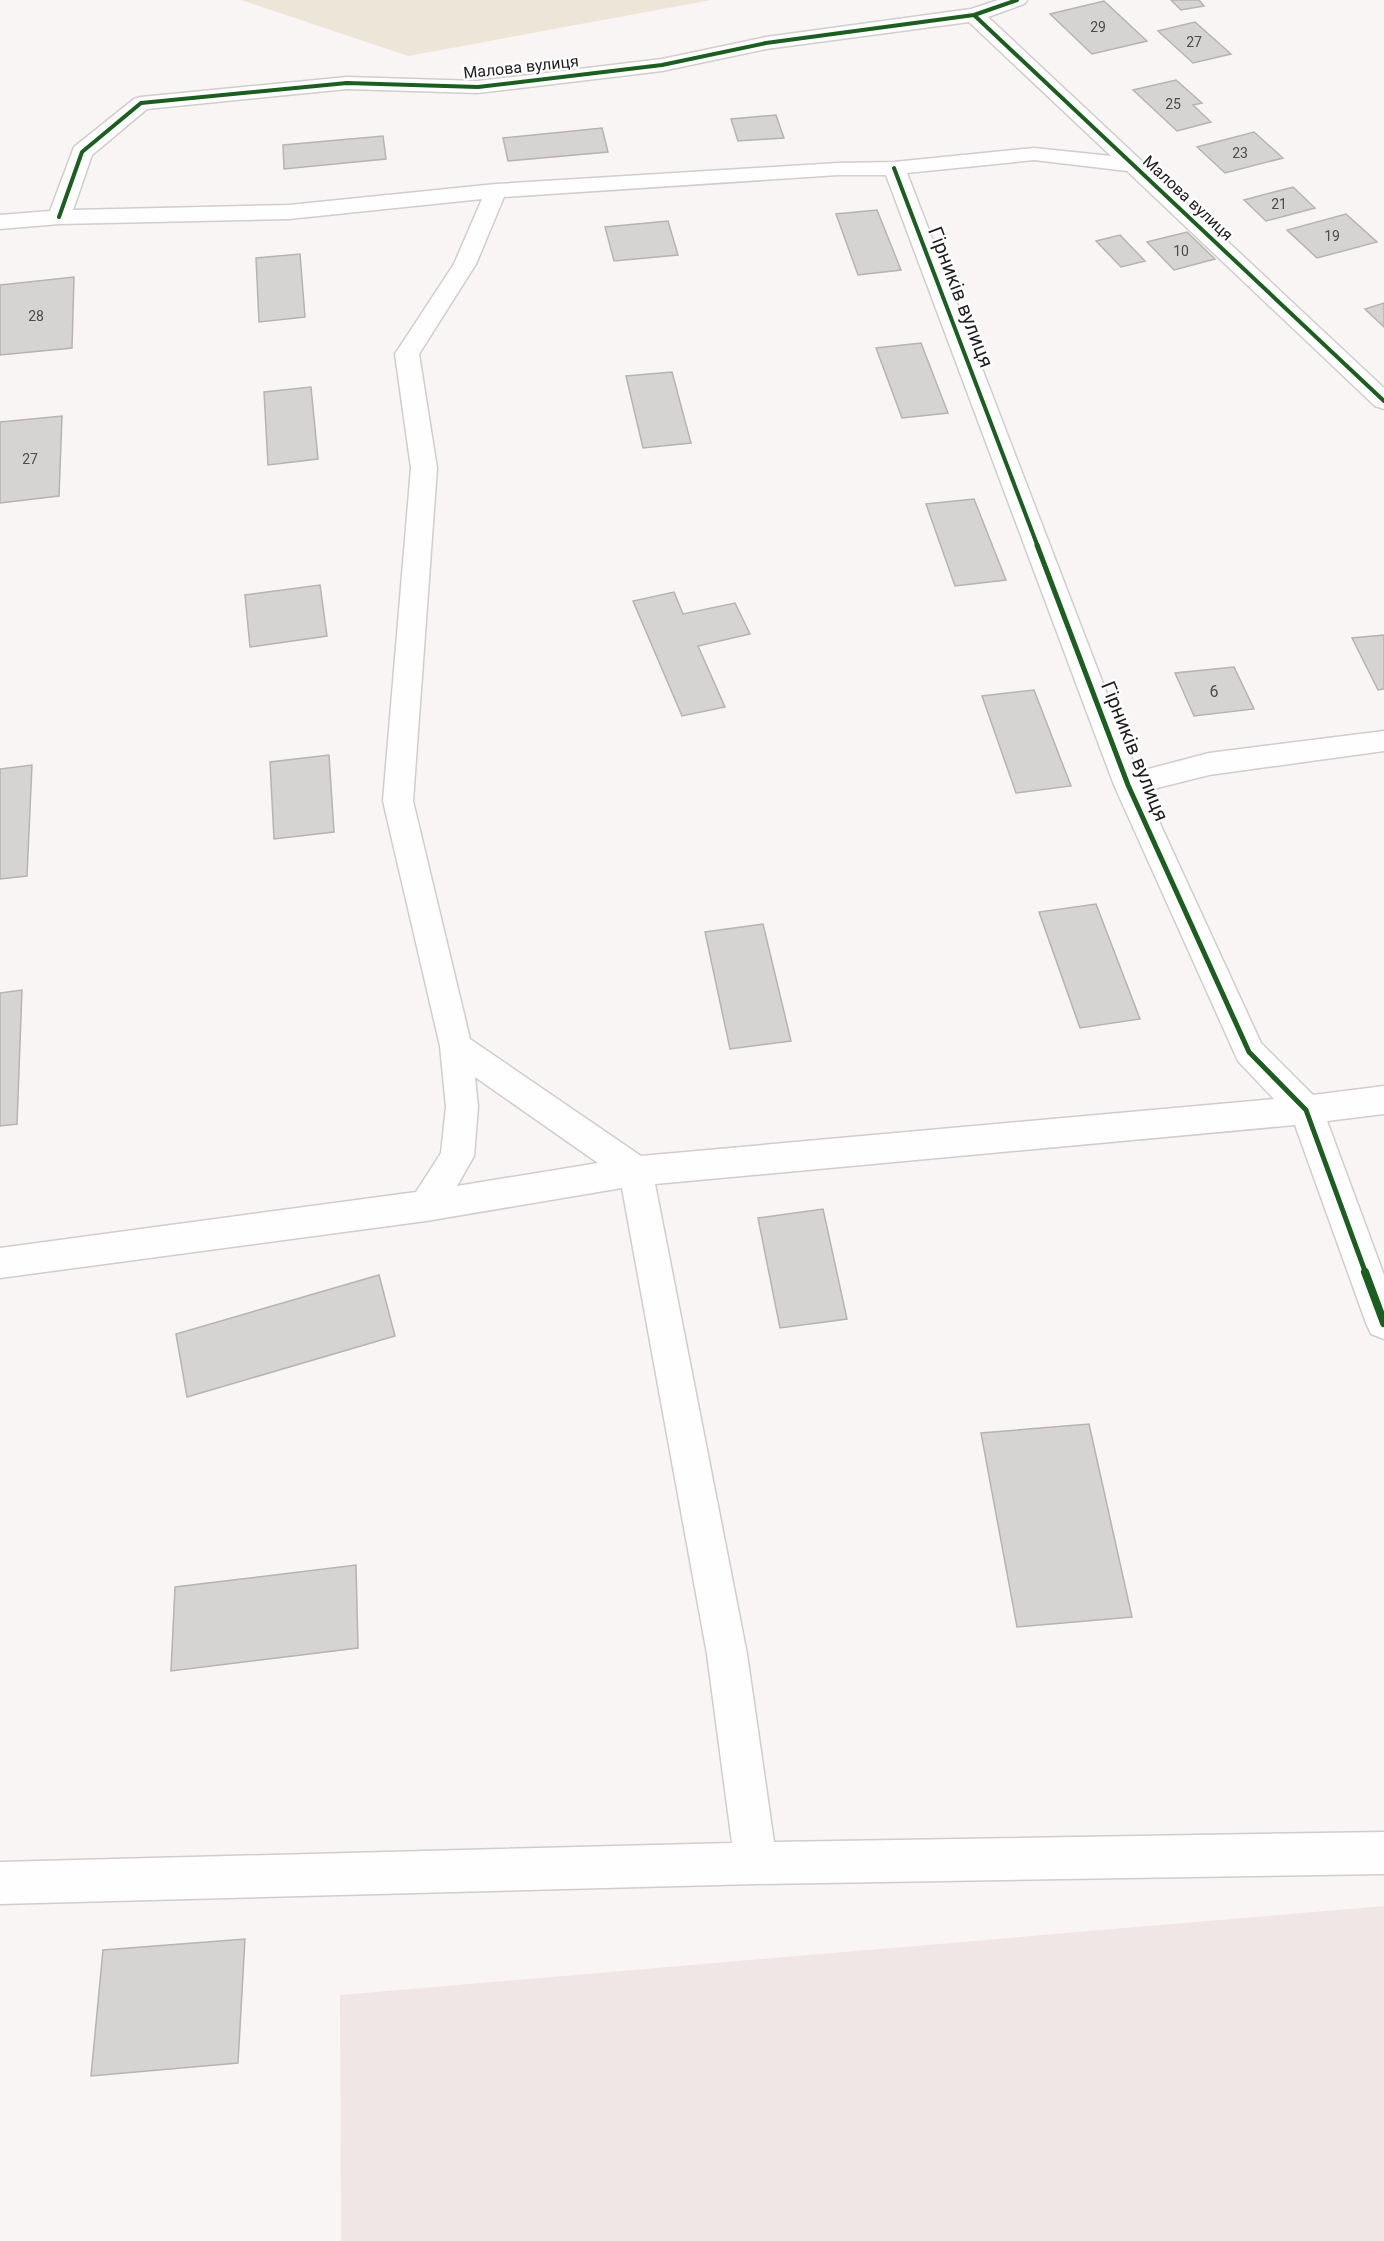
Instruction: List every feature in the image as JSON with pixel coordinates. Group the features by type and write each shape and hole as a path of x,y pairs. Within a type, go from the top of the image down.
{"street":[{"name":"Малова вулиця","path":"58,217 82,152 141,103 347,83 478,87 662,65 766,43 974,15 1017,0"},
{"name":"Малова вулиця","path":"974,15 1384,401"},
{"path":"0,222 58,217 289,212 496,191 838,169 894,168 1034,154 1134,165"},
{"name":"Гірників вулиця","path":"894,168 1128,785 1249,1052 1306,1110 1384,1323"},
{"path":"426,1206 458,1156 462,1107 456,1046 398,801 424,468 407,354 465,264 496,191"},
{"path":"1128,785 1209,764 1384,741"},
{"path":"456,1046 636,1171 727,1654 756,1863"},
{"path":"0,1263 426,1206 636,1171 1306,1110 1384,1100"},
{"path":"0,1883 756,1863 1384,1853"}],"shaded area":[{"path":"241,0 711,0 408,56"},
{"path":"1384,1906 1384,2241 341,2241 340,1995"}],"building":[{"path":"1171,0 1199,0 1204,6 1181,10"},
{"path":"1104,1 1147,41 1092,54 1050,14"},
{"path":"1195,22 1231,54 1193,63 1158,31"},
{"path":"1176,80 1202,103 1193,105 1211,122 1177,131 1133,90"},
{"path":"776,115 784,138 738,141 731,119"},
{"path":"602,128 608,152 508,161 503,138"},
{"path":"1254,132 1283,158 1225,173 1197,147"},
{"path":"383,136 386,159 284,169 283,145"},
{"path":"1293,187 1315,208 1266,221 1244,200"},
{"path":"877,210 901,270 858,275 836,214"},
{"path":"1346,214 1377,242 1317,258 1287,230"},
{"path":"668,221 678,255 614,261 605,227"},
{"path":"1187,232 1215,259 1174,270 1147,242"},
{"path":"1120,235 1145,261 1121,267 1096,241"},
{"path":"300,254 305,317 259,322 256,258"},
{"path":"74,277 72,348 0,355 0,285"},
{"path":"1384,303 1384,327 1365,309"},
{"path":"921,343 948,413 902,418 876,348"},
{"path":"672,372 691,443 643,448 626,376"},
{"path":"311,387 318,459 268,465 264,392"},
{"path":"62,416 59,496 0,503 0,422"},
{"path":"974,499 1006,580 955,586 926,504"},
{"path":"320,585 327,636 250,647 245,595"},
{"path":"674,592 683,614 735,603 750,634 698,646 725,707 682,716 633,601"},
{"path":"1384,635 1384,689 1378,690 1352,638"},
{"path":"1234,667 1254,709 1194,716 1175,673"},
{"path":"1034,690 1071,786 1016,793 982,696"},
{"path":"329,755 334,832 274,839 270,762"},
{"path":"32,765 27,876 0,879 0,769"},
{"path":"1096,904 1140,1019 1080,1028 1039,912"},
{"path":"763,924 791,1041 730,1049 705,932"},
{"path":"22,990 17,1124 0,1126 0,993"},
{"path":"823,1209 847,1319 780,1328 758,1218"},
{"path":"379,1275 395,1336 187,1397 176,1334"},
{"path":"1089,1424 1132,1617 1017,1627 981,1433"},
{"path":"356,1565 358,1648 171,1671 175,1587"},
{"path":"245,1939 238,2063 91,2076 103,1950"}],"cycle path":[{"path":"59,217 82,152 141,103 347,83 478,87 662,65 766,43 974,15 1017,0"},
{"path":"974,15 1384,401"},
{"path":"894,168 1128,785 1249,1052 1306,1110 1384,1323"}]}
